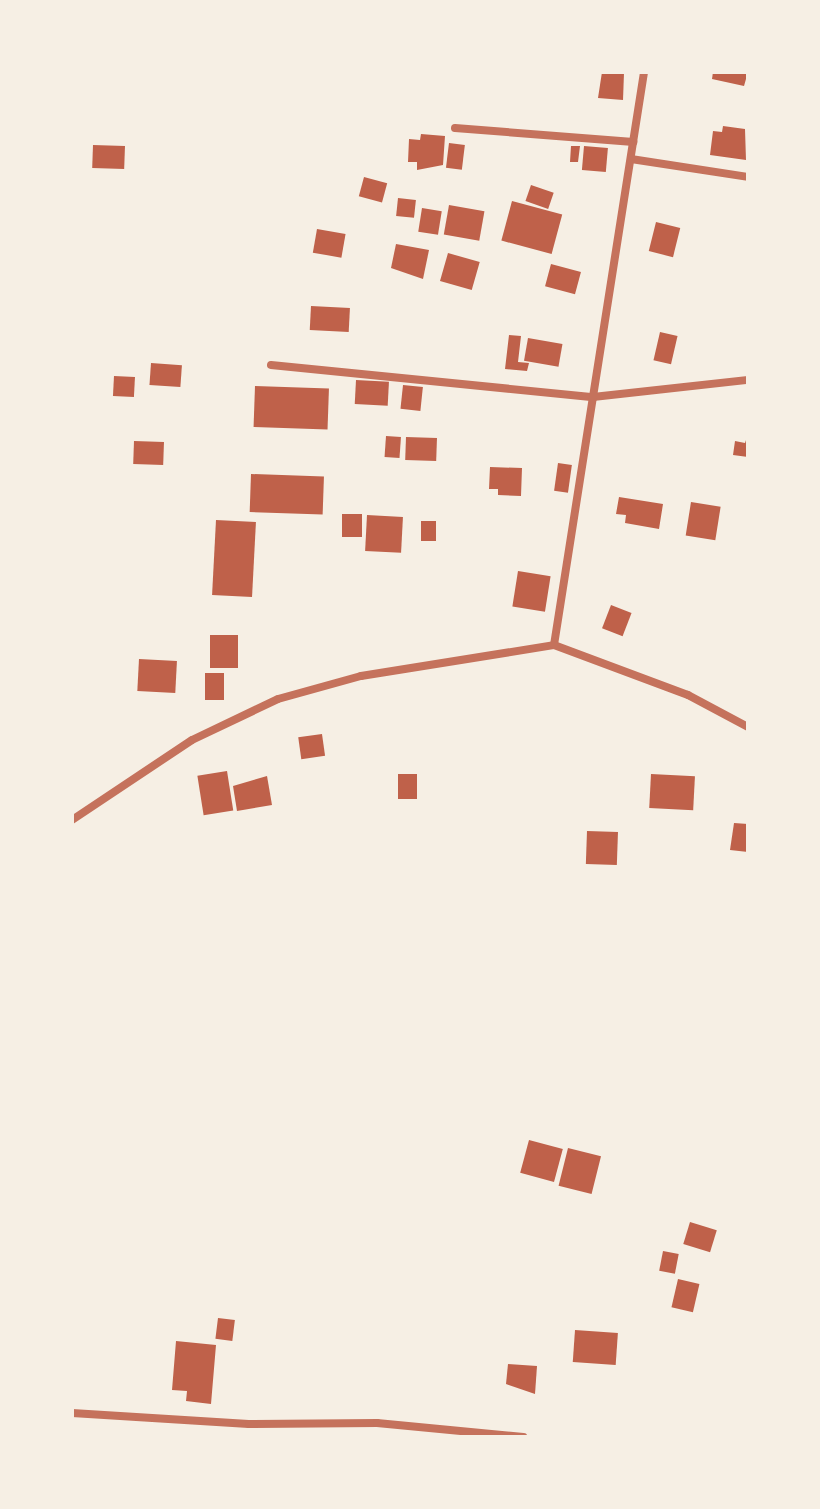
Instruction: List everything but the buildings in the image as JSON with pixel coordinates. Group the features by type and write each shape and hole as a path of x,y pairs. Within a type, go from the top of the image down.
{"street":[{"path":"554,645 644,72"},
{"path":"455,128 633,142"},
{"path":"631,159 748,177"},
{"path":"271,365 593,397 748,380"},
{"path":"72,820 192,740 278,699 361,676 554,645 688,695 748,727"},
{"path":"72,1413 249,1424 377,1423 523,1437"}]}
